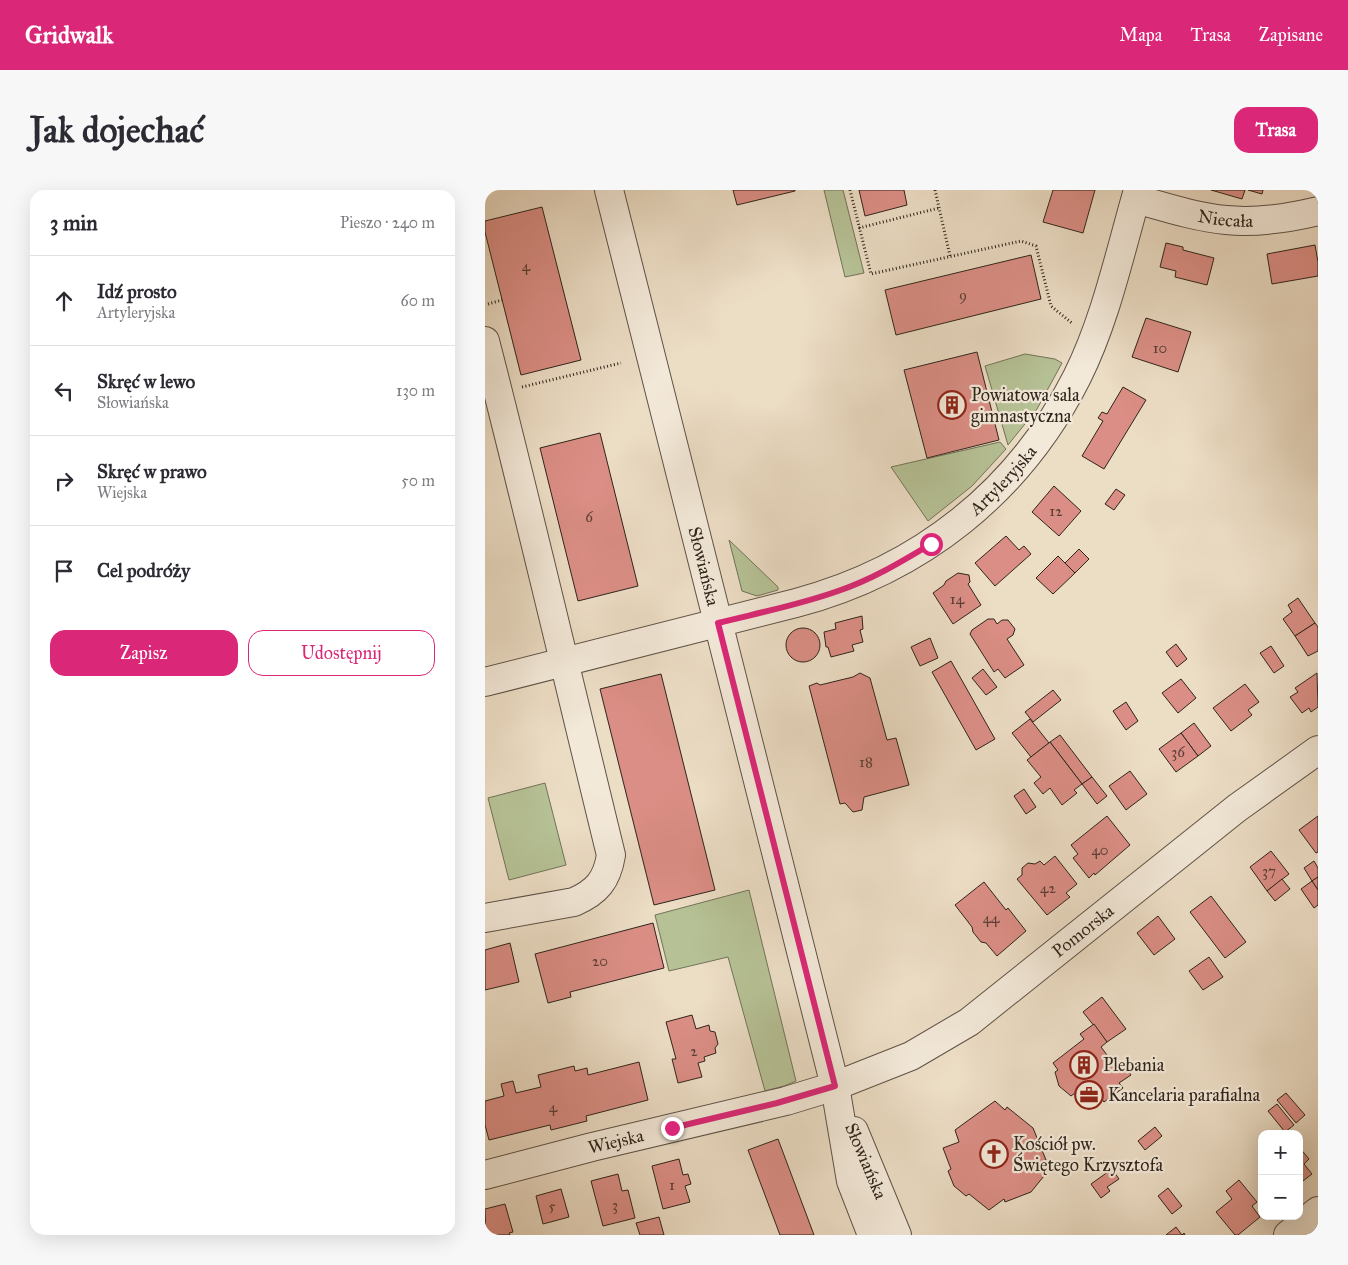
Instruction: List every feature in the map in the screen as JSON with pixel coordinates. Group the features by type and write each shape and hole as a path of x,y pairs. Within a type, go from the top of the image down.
{"street":[{"name":"Słowiańska","path":"609,190 835,1086 851,1181 872,1235"},
{"name":"Artyleryjska","path":"485,682 820,596 871,578 899,564 931,544 977,508 1001,485 1049,425 1077,377 1098,327 1137,194"},
{"name":"Niecała","path":"1137,194 1196,215 1226,220 1267,219 1318,211"},
{"path":"485,340 611,855 609,868 602,881 593,892 575,902 485,918"},
{"name":"Pomorska","path":"835,1086 911,1056 969,1022 1237,808 1318,750"},
{"name":"Słowiańska","path":"835,1086 897,1235"},
{"name":"Wiejska","path":"485,1176 601,1145 777,1103 835,1086"},
{"path":"1288,1235 1318,1211"}],"path":[{"path":"850,190 871,274 1021,240 1037,246 1051,306 1079,330"},
{"path":"935,190 950,256"},
{"path":"859,228 939,208"},
{"path":"488,304 502,300"},
{"path":"519,388 621,363"}],"green space":[{"path":"824,190 843,190 864,273 845,277"},
{"path":"1025,354 1055,359 1062,363 1037,409 1008,445 985,366"},
{"path":"1000,442 1006,449 972,486 928,521 891,467"},
{"path":"729,540 778,587 778,590 757,596 742,591"},
{"path":"545,783 566,865 509,880 488,798"},
{"path":"749,890 796,1081 765,1091 728,957 669,971 655,915"}],"building":[{"path":"733,190 795,190 795,191 737,205"},
{"path":"859,190 904,190 907,205 865,216"},
{"path":"1053,190 1095,190 1083,233 1043,222"},
{"path":"1211,190 1245,190 1242,199"},
{"path":"1248,190 1263,190 1262,194"},
{"path":"542,207 581,360 521,375 485,232 485,221"},
{"path":"1166,243 1183,247 1183,250 1214,258 1207,285 1175,277 1176,271 1160,267"},
{"path":"1315,245 1318,276 1272,284 1267,254"},
{"path":"1031,255 1041,299 896,335 885,290"},
{"path":"1146,318 1191,332 1178,372 1132,357"},
{"name":"Powiatowa sala gimnastyczna","path":"977,352 999,440 927,458 904,370"},
{"path":"1123,387 1146,400 1104,469 1082,456 1103,421 1098,418 1102,412 1107,414"},
{"path":"600,433 638,586 578,601 540,448"},
{"path":"1054,486 1081,511 1059,536 1032,512"},
{"path":"1116,489 1125,495 1114,510 1105,504"},
{"path":"1006,536 1019,550 1024,546 1031,554 995,586 975,563"},
{"path":"1079,549 1089,559 1075,573 1065,563"},
{"path":"1058,556 1075,573 1053,594 1036,578"},
{"path":"958,573 969,575 970,582 968,584 981,605 953,624 933,593"},
{"path":"1298,598 1315,623 1295,636 1283,619 1292,612 1288,605"},
{"path":"862,616 863,629 860,630 863,642 852,645 854,651 831,657 828,647 826,647 824,632 836,629 835,623"},
{"path":"988,619 994,619 997,624 1002,620 1008,620 1015,629 1013,635 1007,639 1024,665 1005,678 998,669 994,672 970,634 972,630"},
{"path":"1315,623 1318,627 1318,651 1308,656 1295,636"},
{"path":"803,628 810,629 815,633 819,638 819,652 815,657 810,661 803,662 796,661 791,657 787,652 786,645 787,638 791,633 796,629"},
{"path":"930,638 938,658 920,666 911,647"},
{"path":"1176,644 1187,659 1177,667 1166,652"},
{"path":"1271,646 1284,666 1274,673 1260,653"},
{"path":"951,661 995,739 976,750 932,672"},
{"path":"983,669 997,687 986,695 972,678"},
{"path":"860,673 870,678 887,740 896,738 909,785 864,797 862,810 853,812 845,803 840,804 809,686 853,677"},
{"path":"1317,673 1318,707 1311,712 1309,708 1302,713 1290,697 1298,692 1295,688"},
{"path":"661,674 715,890 654,905 600,689"},
{"path":"1181,679 1196,698 1178,713 1162,693"},
{"path":"1245,684 1259,702 1248,710 1252,715 1231,731 1213,708"},
{"path":"1053,690 1061,700 1033,722 1025,712"},
{"path":"1126,702 1138,721 1126,730 1113,711"},
{"path":"1030,719 1049,743 1031,757 1012,733"},
{"path":"1194,723 1211,746 1198,756 1181,733"},
{"path":"1181,733 1198,756 1176,772 1159,749"},
{"path":"1060,735 1092,777 1082,784 1050,742"},
{"path":"1050,742 1082,784 1074,790 1077,793 1062,805 1050,788 1043,794 1034,783 1041,777 1027,760"},
{"path":"1130,771 1147,794 1126,810 1109,786"},
{"path":"1092,777 1107,796 1097,804 1082,784"},
{"path":"1024,789 1036,807 1026,814 1014,796"},
{"path":"1107,816 1130,845 1089,878 1073,858 1078,854 1071,845"},
{"path":"1318,816 1318,852 1316,853 1299,830"},
{"path":"1271,851 1289,874 1267,891 1250,867"},
{"path":"1055,856 1077,884 1066,893 1070,897 1047,915 1017,879 1022,875 1022,868 1028,863 1035,864 1040,861 1044,865"},
{"path":"1314,861 1318,868 1318,877 1312,881 1304,868"},
{"path":"1318,877 1318,890 1312,881"},
{"path":"1282,879 1290,889 1275,901 1267,891"},
{"path":"1312,881 1318,890 1318,905 1314,908 1301,889"},
{"path":"984,882 1006,910 1008,908 1026,931 997,956 986,943 981,942 955,905"},
{"path":"1211,896 1246,942 1225,958 1190,912"},
{"path":"1158,916 1175,939 1154,955 1137,933"},
{"path":"653,923 664,968 570,992 571,997 548,1003 535,954"},
{"path":"510,943 519,982 485,990 485,950"},
{"path":"1209,957 1223,977 1203,990 1189,971"},
{"path":"1102,997 1126,1029 1107,1042 1083,1012"},
{"path":"692,1015 696,1029 709,1025 710,1031 715,1032 718,1044 715,1048 716,1053 704,1057 705,1061 698,1063 702,1077 678,1083 672,1059 676,1059 666,1022"},
{"name":"Plebania","path":"1094,1024 1107,1042 1101,1047 1116,1067 1122,1062 1131,1075 1119,1083 1123,1088 1104,1102 1101,1098 1086,1108 1075,1093 1071,1096 1059,1086 1055,1072 1058,1070 1053,1063 1084,1039 1080,1034"},
{"path":"639,1062 648,1100 586,1116 587,1121 551,1130 550,1125 489,1140 485,1125 485,1101 504,1096 501,1084 513,1081 516,1093 541,1087 538,1075 574,1066 575,1071 587,1068 588,1075"},
{"path":"1286,1093 1305,1115 1296,1123 1277,1100"},
{"name":"Kościół pw. Świętego Krzysztofa","path":"995,1101 1005,1110 1007,1107 1033,1128 1046,1160 1042,1161 1048,1171 1031,1192 1005,1202 1004,1199 989,1210 969,1194 966,1196 954,1186 948,1171 951,1169 943,1148 959,1142 955,1130"},
{"path":"1277,1104 1294,1125 1288,1130 1283,1130 1268,1111"},
{"path":"1155,1127 1162,1136 1145,1150 1138,1141"},
{"path":"778,1139 814,1235 780,1235 748,1150"},
{"path":"1303,1152 1309,1159 1304,1164 1312,1174 1303,1181"},
{"path":"679,1159 683,1175 688,1174 691,1184 685,1186 690,1202 663,1209 652,1166"},
{"path":"1112,1169 1119,1179 1107,1187 1110,1191 1101,1198 1091,1184"},
{"path":"618,1174 622,1191 628,1190 635,1218 603,1226 591,1181"},
{"path":"1239,1180 1257,1202 1252,1206 1258,1214 1258,1219 1238,1235 1235,1235 1216,1212 1232,1199 1226,1191"},
{"path":"1168,1188 1182,1206 1172,1214 1158,1196"},
{"path":"561,1189 569,1217 543,1224 536,1196"},
{"path":"505,1204 513,1232 509,1233 510,1235 486,1235 485,1209"},
{"path":"659,1217 664,1235 640,1235 636,1223"},
{"path":"1176,1227 1182,1235 1166,1235"}],"place":[{"name":"Powiatowa sala gimnastyczna","path":"952,405"},
{"name":"Plebania","path":"1084,1065"},
{"name":"Kancelaria parafialna","path":"1089,1095"},
{"name":"Kościół pw. Świętego Krzysztofa","path":"994,1154"}],"route":[{"path":"672,1128 777,1103 835,1086 718,623 838,591 899,564 931,544"}]}
